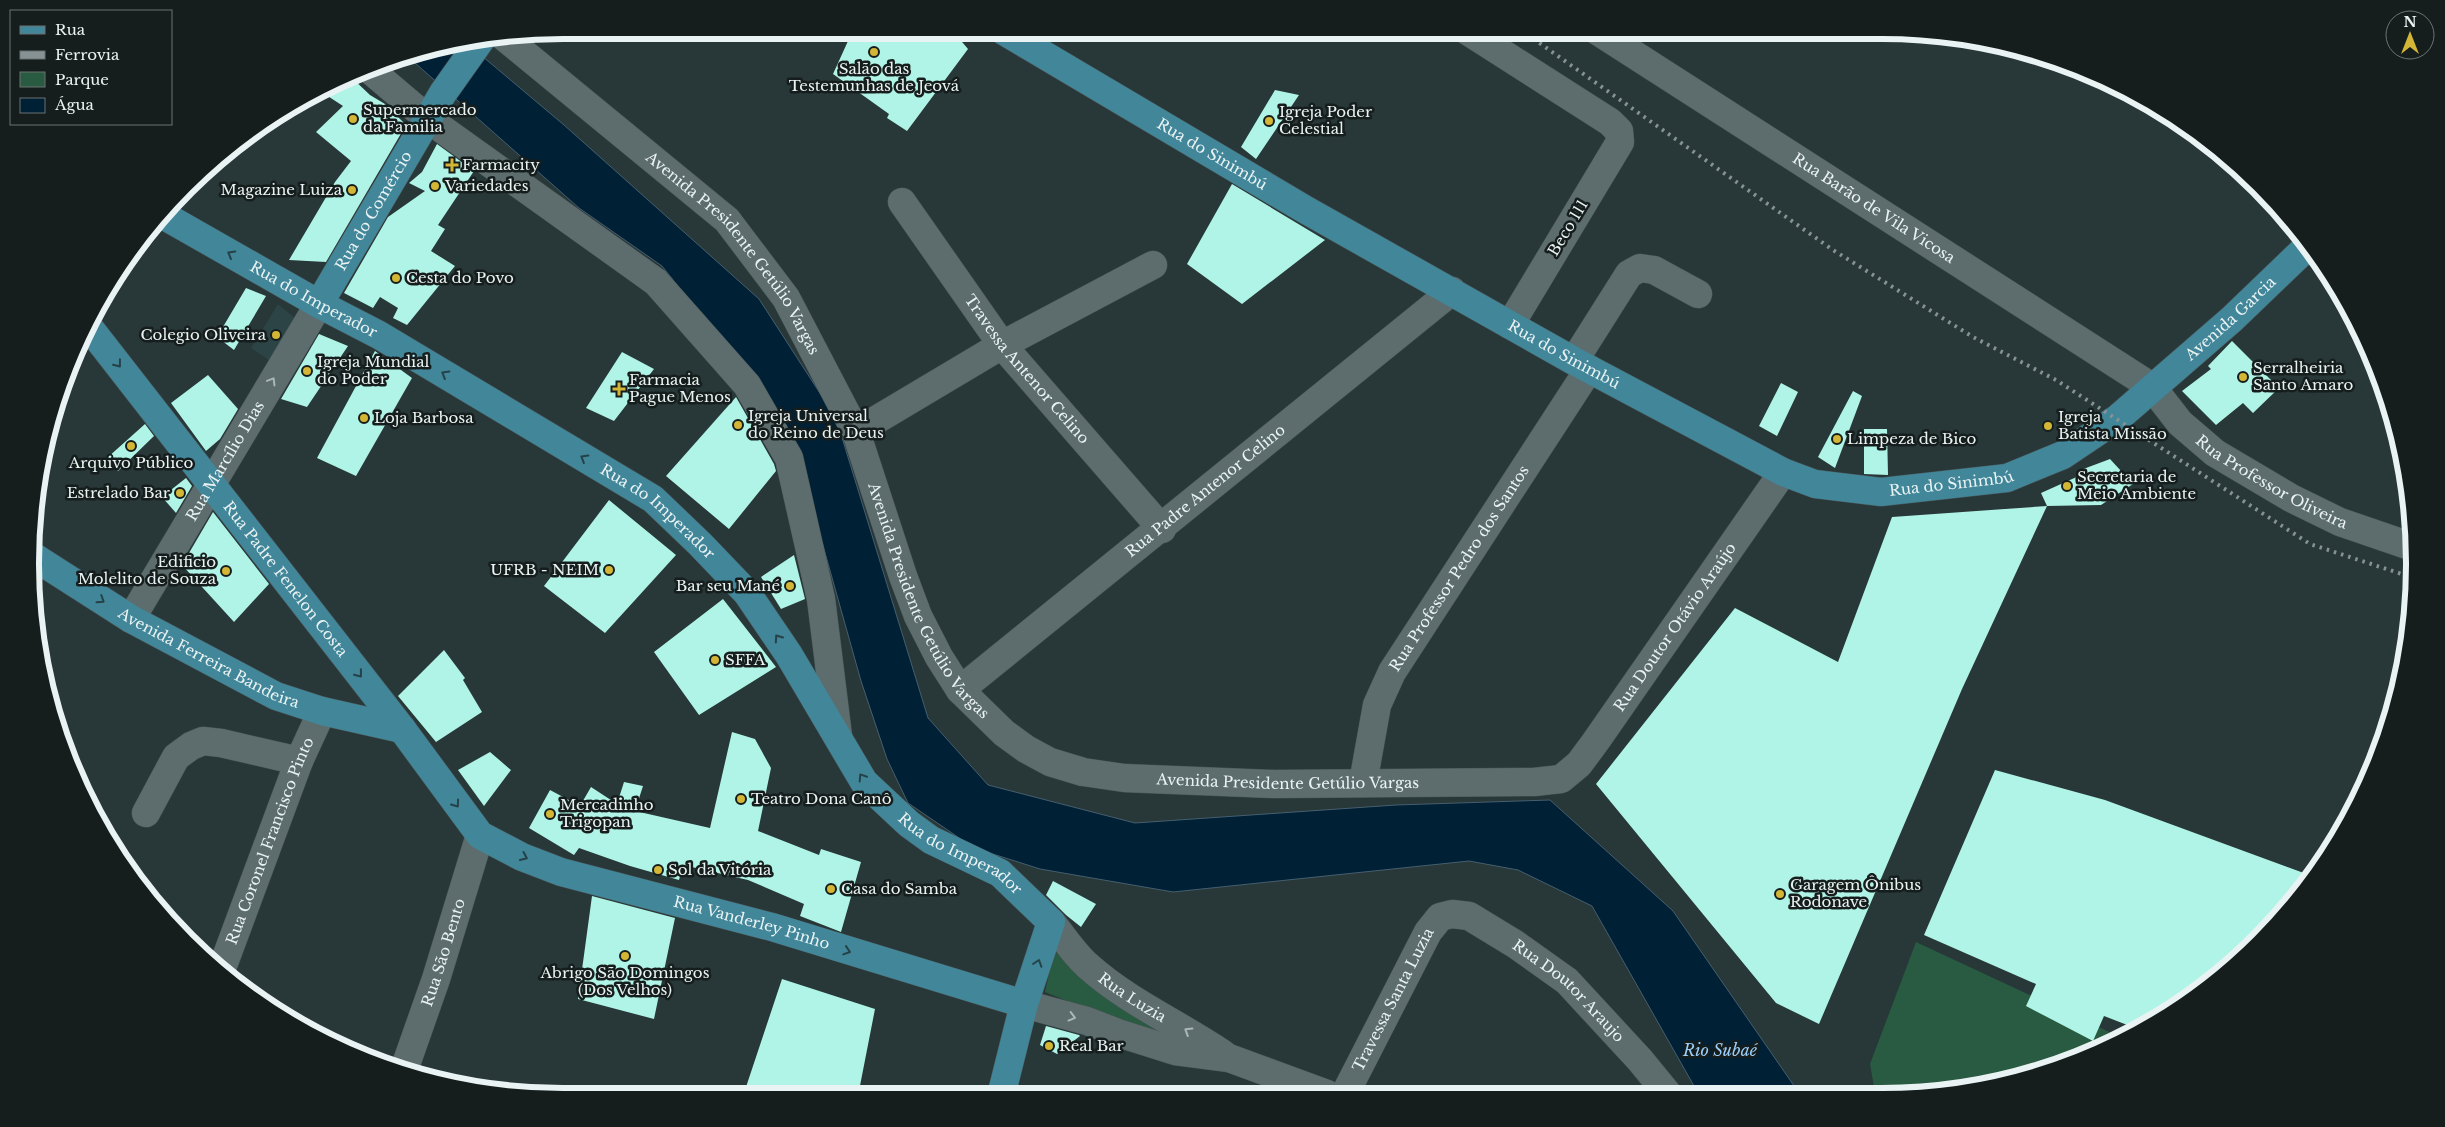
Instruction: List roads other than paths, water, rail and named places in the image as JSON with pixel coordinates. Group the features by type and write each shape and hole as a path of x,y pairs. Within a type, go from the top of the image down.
{"main road":[{"name":"Rua do Sinimbú","path":"1017,39 1306,210 1510,325 1783,472 1815,484 1881,492 2007,478 2063,455 2091,438 2118,418 2152,387"},
{"name":"Rua do Comércio","path":"318,304 443,93 482,45"},
{"name":"Rua do Imperador","path":"169,218 318,304 379,335 653,498 747,594 789,654 864,782 909,824 931,840 1000,873 1051,922"},
{"name":"Avenida Garcia","path":"2152,387 2232,319 2303,251"},
{"name":"Rua Padre Fenelon Costa","path":"93,332 402,729 480,836"},
{"name":"Avenida Ferreira Bandeira","path":"39,560 131,619 276,696 322,711 402,729"},
{"name":"Rua Vanderley Pinho","path":"480,836 522,857 561,872 772,927 1024,1004"},
{"path":"1002,1088 1024,1004 1051,922"}],"street":[{"name":"Beco 111","path":"1480,39 1610,122 1619,130 1620,142 1510,325"},
{"name":"Rua Barão de Vila Vicosa","path":"1610,39 2152,387"},
{"name":"Avenida Presidente Getúlio Vargas","path":"491,44 727,220 786,298 856,432 903,576 918,616 939,657 960,690 1004,733 1026,749 1050,762 1083,772 1124,778 1274,784 1534,782 1561,779"},
{"path":"375,74 428,119 656,282 747,385 789,458 821,599 838,736"},
{"name":"Travessa Antenor Celino","path":"902,202 1002,345 1162,529"},
{"path":"856,432 1002,345 1153,265"},
{"name":"Rua Professor Pedro dos Santos","path":"1363,783 1377,705 1392,672 1582,365 1629,274 1640,268 1654,270 1698,294"},
{"name":"Rua Padre Antenor Celino","path":"960,690 1162,529 1452,291"},
{"name":"Rua Marcílio Dias","path":"131,619 318,304"},
{"name":"Rua Professor Oliveira","path":"2152,387 2180,423 2215,454 2292,498 2340,522 2405,544"},
{"name":"Rua Doutor Otávio Araújo","path":"1561,779 1579,764 1596,741 1783,472"},
{"name":"Rua Coronel Francisco Pinto","path":"222,961 299,761 322,711"},
{"path":"146,813 176,757 191,746 203,741 221,743 299,761"},
{"name":"Rua São Bento","path":"406,1063 436,979 480,836"},
{"name":"Rua Doutor Araujo","path":"1452,914 1470,916 1481,922 1567,981 1663,1088"},
{"name":"Travessa Santa Luzia","path":"1348,1088 1428,932 1440,917 1452,914"},
{"name":"Rua Luzia","path":"1051,922 1086,965 1120,992 1185,1029 1229,1058 1302,1088"},
{"name":"Rua Luzia","path":"1024,1004 1087,1021 1118,1034 1175,1051 1229,1058"}],"water":[{"name":"Rio Subaé","path":"471,47 564,125 759,299 836,418 928,718 988,785 1135,823 1396,805 1550,800 1673,911 1796,1088 1695,1088 1592,906 1518,870 1469,861 1173,892 1040,869 974,848 908,803 887,759 861,681 815,517 781,416 662,266 579,208 413,61"}],"railway":[{"path":"1534,39 1833,250 1973,337 2056,380 2310,544 2406,575"}],"place":[{"name":"Salão das Testemunhas de Jeová","path":"874,52"},
{"name":"Supermercado da Familia","path":"353,119"},
{"name":"Igreja Poder Celestial","path":"1269,121"},
{"name":"Farmacity","path":"452,165"},
{"name":"Variedades","path":"435,186"},
{"name":"Magazine Luiza","path":"352,190"},
{"name":"Cesta do Povo","path":"396,278"},
{"name":"Colegio Oliveira","path":"276,335"},
{"name":"Igreja Mundial do Poder","path":"307,371"},
{"name":"Serralheiria Santo Amaro","path":"2243,377"},
{"name":"Farmacia Pague Menos","path":"619,389"},
{"name":"Loja Barbosa","path":"364,418"},
{"name":"Igreja Universal do Reino de Deus","path":"738,425"},
{"name":"Igreja Batista Missão","path":"2048,426"},
{"name":"Limpeza de Bico","path":"1837,439"},
{"name":"Arquivo Público","path":"131,446"},
{"name":"Secretaria de Meio Ambiente","path":"2067,486"},
{"name":"Estrelado Bar","path":"180,493"},
{"name":"UFRB - NEIM","path":"609,570"},
{"name":"Edificio Molelito de Souza","path":"226,571"},
{"name":"Bar seu Mané","path":"790,586"},
{"name":"SFFA","path":"715,660"},
{"name":"Teatro Dona Canô","path":"741,799"},
{"name":"Mercadinho Trigopan","path":"550,814"},
{"name":"Sol da Vitória","path":"658,870"},
{"name":"Casa do Samba","path":"831,889"},
{"name":"Garagem Ônibus Rodonave","path":"1780,894"},
{"name":"Abrigo São Domingos (Dos Velhos)","path":"625,956"},
{"name":"Real Bar","path":"1049,1046"}]}
